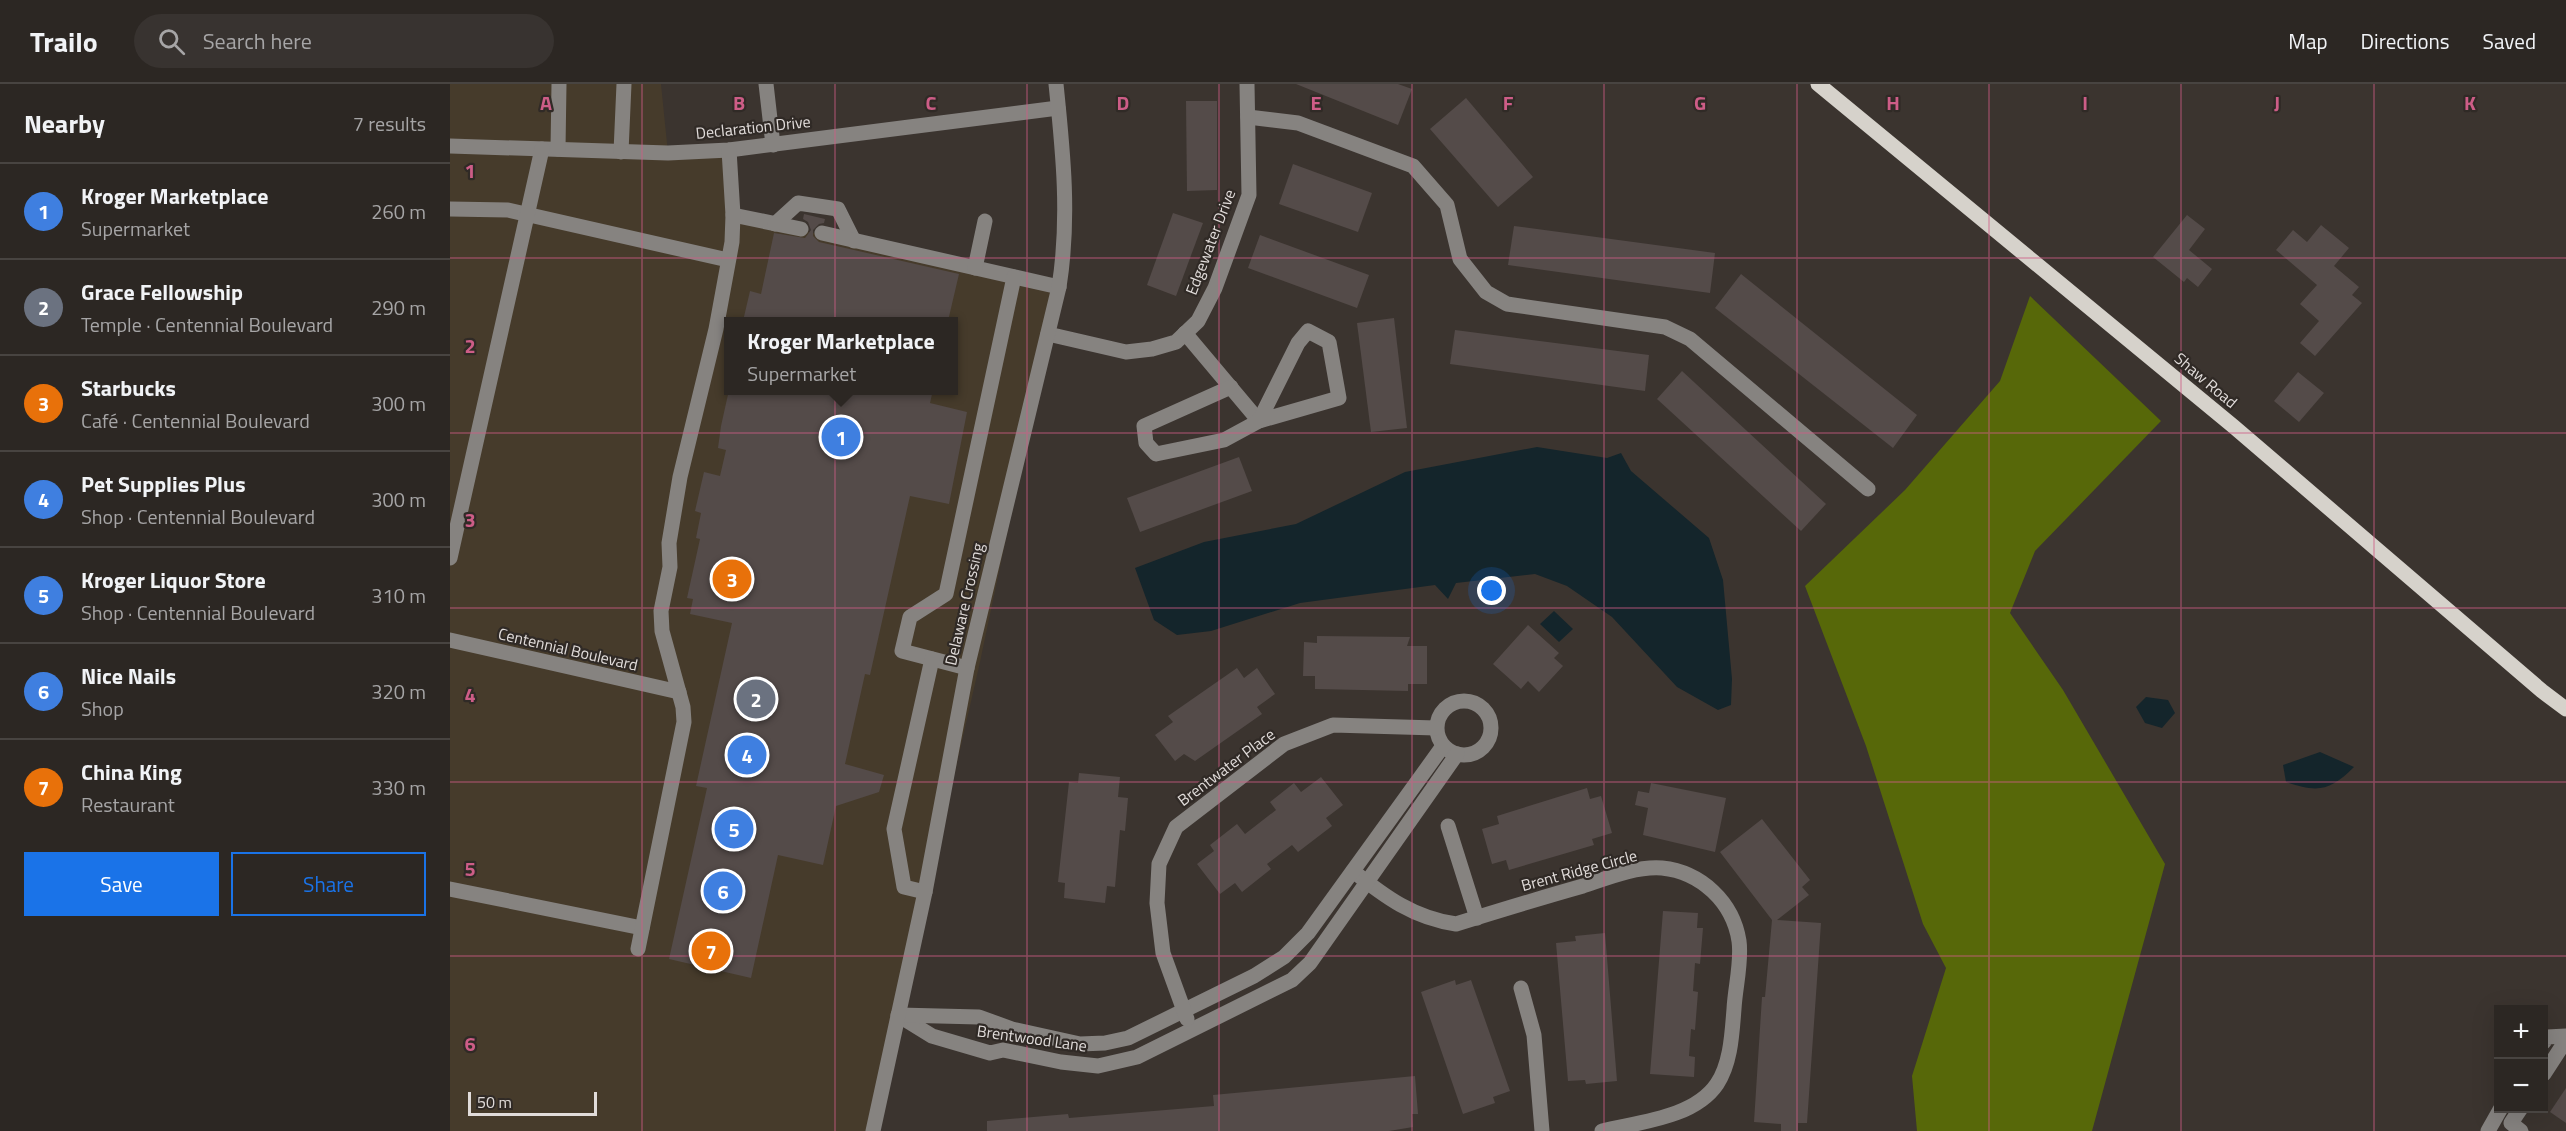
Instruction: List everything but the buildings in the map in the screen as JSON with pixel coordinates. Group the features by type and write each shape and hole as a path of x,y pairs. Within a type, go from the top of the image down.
{"main road":[{"name":"Shaw Road","path":"1818,84 2094,310 2542,692 2566,709"}],"street":[{"path":"558,149 560,84"},
{"path":"621,152 624,84"},
{"path":"766,84 773,145"},
{"name":"Delaware Crossing","path":"873,1131 925,892 967,668 1059,287 1066,221 1066,182 1056,84"},
{"name":"Edgewater Drive","path":"1048,334 1126,352 1152,349 1176,342 1198,321 1215,288 1250,195 1248,84"},
{"name":"Declaration Drive","path":"450,146 621,152 729,150 1059,108"},
{"path":"1248,117 1298,123 1413,166 1447,205 1460,258 1486,292 1507,304 1665,327 1690,339 1868,489"},
{"path":"450,558 542,149"},
{"path":"638,949 684,722 679,692 662,631 661,611 670,567 669,543 680,477 717,328 728,260 733,214 729,150"},
{"path":"775,224 798,203 838,209 855,241"},
{"path":"450,209 508,210 728,260"},
{"path":"733,214 801,229"},
{"path":"975,268 985,221"},
{"path":"822,233 1059,287"},
{"path":"967,668 902,651 910,618 946,594 1014,277"},
{"path":"1231,387 1144,426 1146,443 1156,454 1224,440 1259,421 1339,398 1329,342 1308,331 1298,344 1259,421"},
{"path":"1185,333 1259,421"},
{"name":"Centennial Boulevard","path":"450,640 679,692"},
{"path":"925,892 904,887 894,829 932,659"},
{"path":"1457,701 1466,701 1482,708 1491,724 1488,739 1476,753 1457,754 1443,746 1436,728 1442,711 1457,701"},
{"name":"Brentwater Place","path":"1193,1029 1183,1012 1163,953 1157,903 1159,864 1176,827 1284,744 1333,725 1436,728"},
{"name":"Brentwood Lane","path":"898,1015 936,1014 965,1018 979,1017 1012,1029 1080,1044 1105,1043 1128,1038 1183,1012 1254,976 1284,957 1308,933 1443,746"},
{"name":"Brentwood Lane","path":"898,1015 932,1036 990,1053 1003,1050 1061,1062 1098,1066 1137,1057 1292,980 1329,939 1457,754"},
{"path":"1448,826 1477,918"},
{"name":"Brent Ridge Circle","path":"1353,871 1401,907 1431,920 1456,924 1631,871 1661,868 1690,875 1708,886 1723,902 1734,921 1739,942 1731,1041 1717,1083 1705,1096 1684,1110 1602,1131"},
{"path":"450,889 642,928"},
{"path":"1521,988 1534,1035 1542,1131"},
{"path":"956,1043 965,1018"},
{"path":"1003,1050 1012,1029"},
{"path":"2548,1037 2566,1038 2548,1067"},
{"path":"2488,1131 2498,1113"},
{"path":"2518,1113 2511,1123 2521,1131"}],"shaded area":[{"path":"450,84 661,84 668,153 729,150 733,215 1059,287 980,662 873,1131 450,1131"},
{"path":"1537,447 1607,458 1621,453 1631,471 1709,538 1723,580 1732,679 1731,705 1718,710 1677,687 1612,617 1567,586 1535,574 1456,583 1448,599 1435,585 1300,603 1211,631 1177,635 1154,620 1135,568 1204,542 1296,524 1405,472"},
{"path":"1554,611 1573,629 1559,642 1540,624"},
{"path":"2146,697 2168,700 2175,713 2162,728 2145,723 2136,707"},
{"path":"2320,752 2354,767 2338,781 2323,788 2307,788 2286,782 2283,765"}],"green space":[{"path":"2030,296 2161,421 2035,551 2010,613 2063,690 2165,864 2092,1131 1917,1131 1912,1076 1946,968 1923,924 1866,746 1805,586 1905,490 2000,381"}],"place":[{"name":"Kroger Marketplace","path":"841,437"},
{"name":"Starbucks","path":"732,579"},
{"name":"Grace Fellowship","path":"756,699"},
{"name":"Pet Supplies Plus","path":"747,755"},
{"name":"Kroger Liquor Store","path":"734,829"},
{"name":"Nice Nails","path":"723,891"},
{"name":"China King","path":"711,951"}]}
